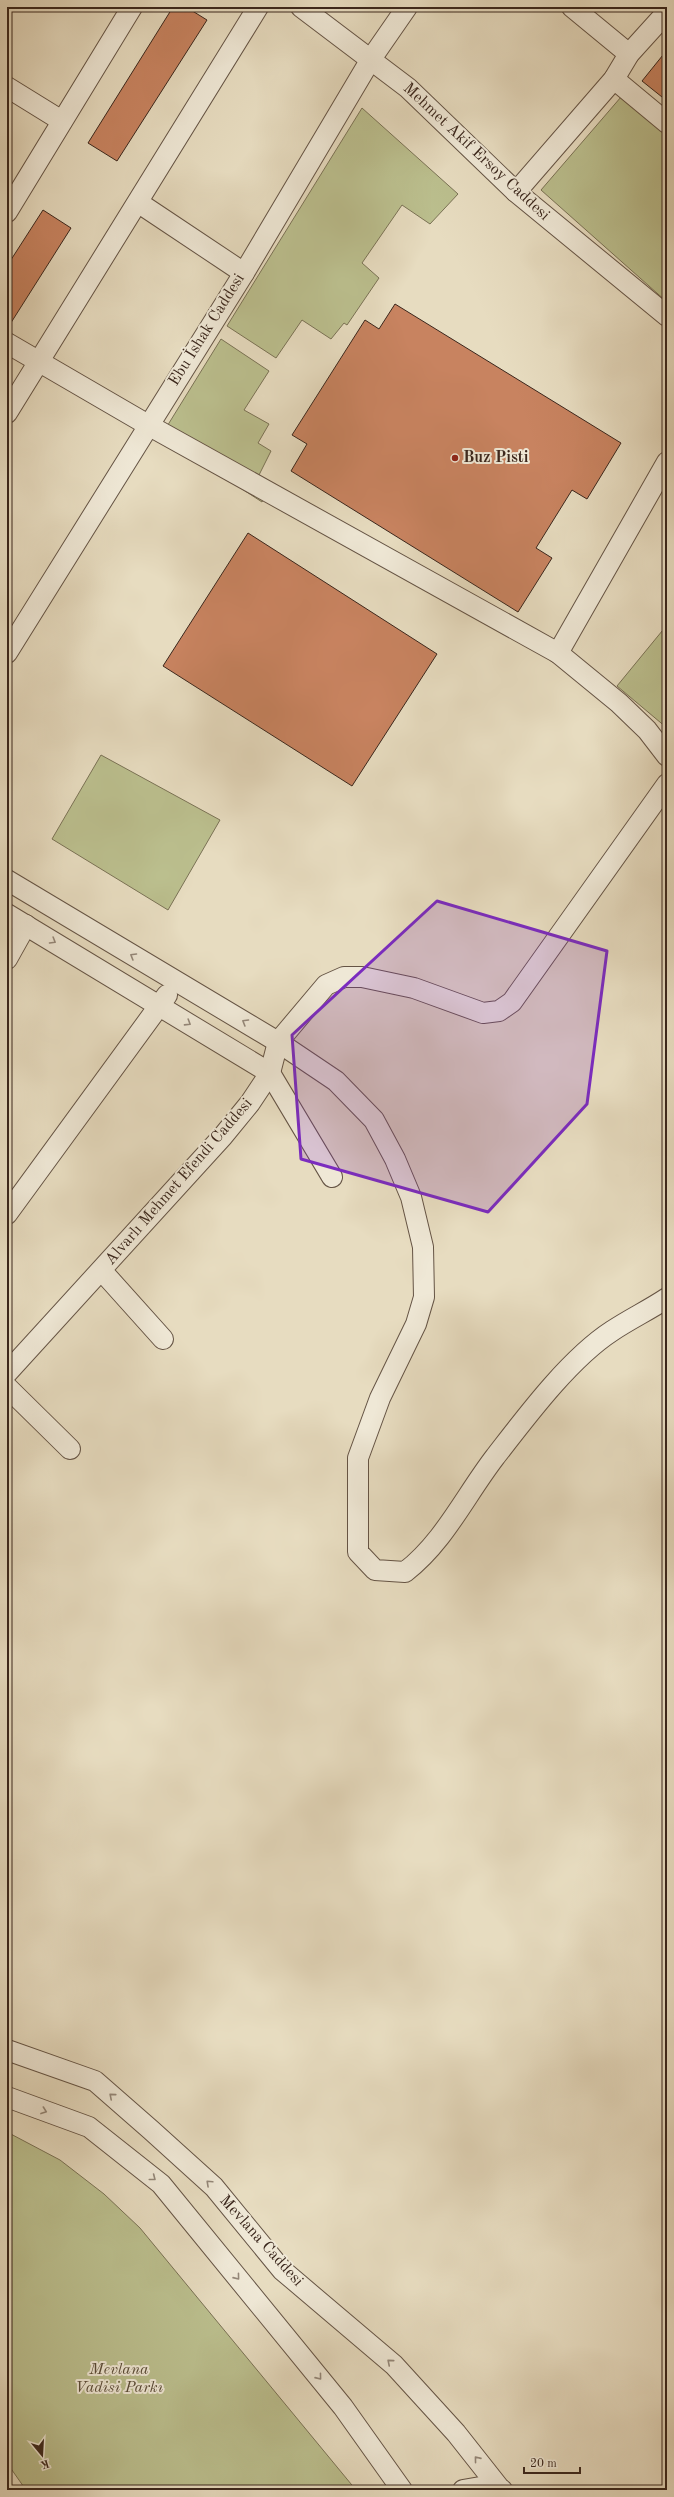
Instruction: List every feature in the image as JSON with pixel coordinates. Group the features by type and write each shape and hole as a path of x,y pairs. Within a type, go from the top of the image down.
{"street":[{"path":"7,212 132,7"},
{"path":"7,413 139,203 258,7"},
{"name":"Mehmet Akif Ersoy Caddesi","path":"301,7 408,88 516,192 667,316"},
{"name":"Ebu İshak Caddesi","path":"7,653 244,273 371,59 407,7"},
{"path":"572,7 629,54"},
{"path":"516,192 614,79 629,54 667,12"},
{"path":"614,79 667,123"},
{"path":"7,87 62,121"},
{"path":"139,203 244,273"},
{"path":"7,343 148,425 558,653 619,703 647,730 667,756"},
{"path":"558,653 667,462"},
{"path":"278,1042 326,985 344,977 362,976 414,988 483,1013 499,1011 512,1002 667,784"},
{"path":"7,880 278,1042 336,1081 374,1120 395,1159 411,1197 423,1247 424,1297 416,1324 380,1398 358,1458 358,1552 375,1570 405,1572 419,1561 453,1519 494,1458 562,1374 611,1331 667,1298"},
{"path":"7,914 160,1005 270,1073 332,1177"},
{"path":"7,959 26,925"},
{"path":"7,1214 176,981"},
{"name":"Alvarlı Mehmet Efendi Caddesi","path":"7,1373 102,1271 223,1136 250,1103 270,1073 278,1042"},
{"path":"102,1271 163,1339"},
{"path":"7,1387 70,1449"},
{"name":"Mevlana Caddesi","path":"7,2050 95,2081 151,2130 214,2187 282,2270 394,2365 456,2433 501,2490"},
{"path":"7,2097 90,2128 161,2184 343,2407 402,2490"},
{"path":"463,2490 486,2486 501,2490"}],"highlighted area":[{"path":"437,901 607,951 587,1104 488,1212 301,1159 292,1035"}],"green space":[{"path":"621,97 667,135 667,302 541,190"},
{"path":"362,108 458,194 430,224 402,205 362,263 379,278 347,325 344,323 331,339 302,320 276,358 227,326"},
{"path":"221,339 269,371 244,410 269,424 258,443 271,451 258,477 272,485 262,502 161,436"},
{"path":"667,625 667,728 617,686"},
{"path":"101,755 220,820 168,910 52,839"},
{"name":"Mevlana Vadisi Parkı","path":"7,2132 60,2160 104,2194 140,2228 356,2490 26,2490 7,2463"}],"building":[{"path":"173,7 186,7 207,20 117,161 88,143"},
{"path":"667,50 667,101 642,81"},
{"path":"43,210 71,228 7,329 7,266"},
{"name":"Buz Pisti","path":"395,304 621,443 587,499 572,490 536,548 552,558 518,612 291,471 307,444 292,435 365,320 379,329"},
{"path":"248,533 437,654 352,786 163,666"}],"place":[{"name":"Buz Pisti","path":"455,458"}]}
